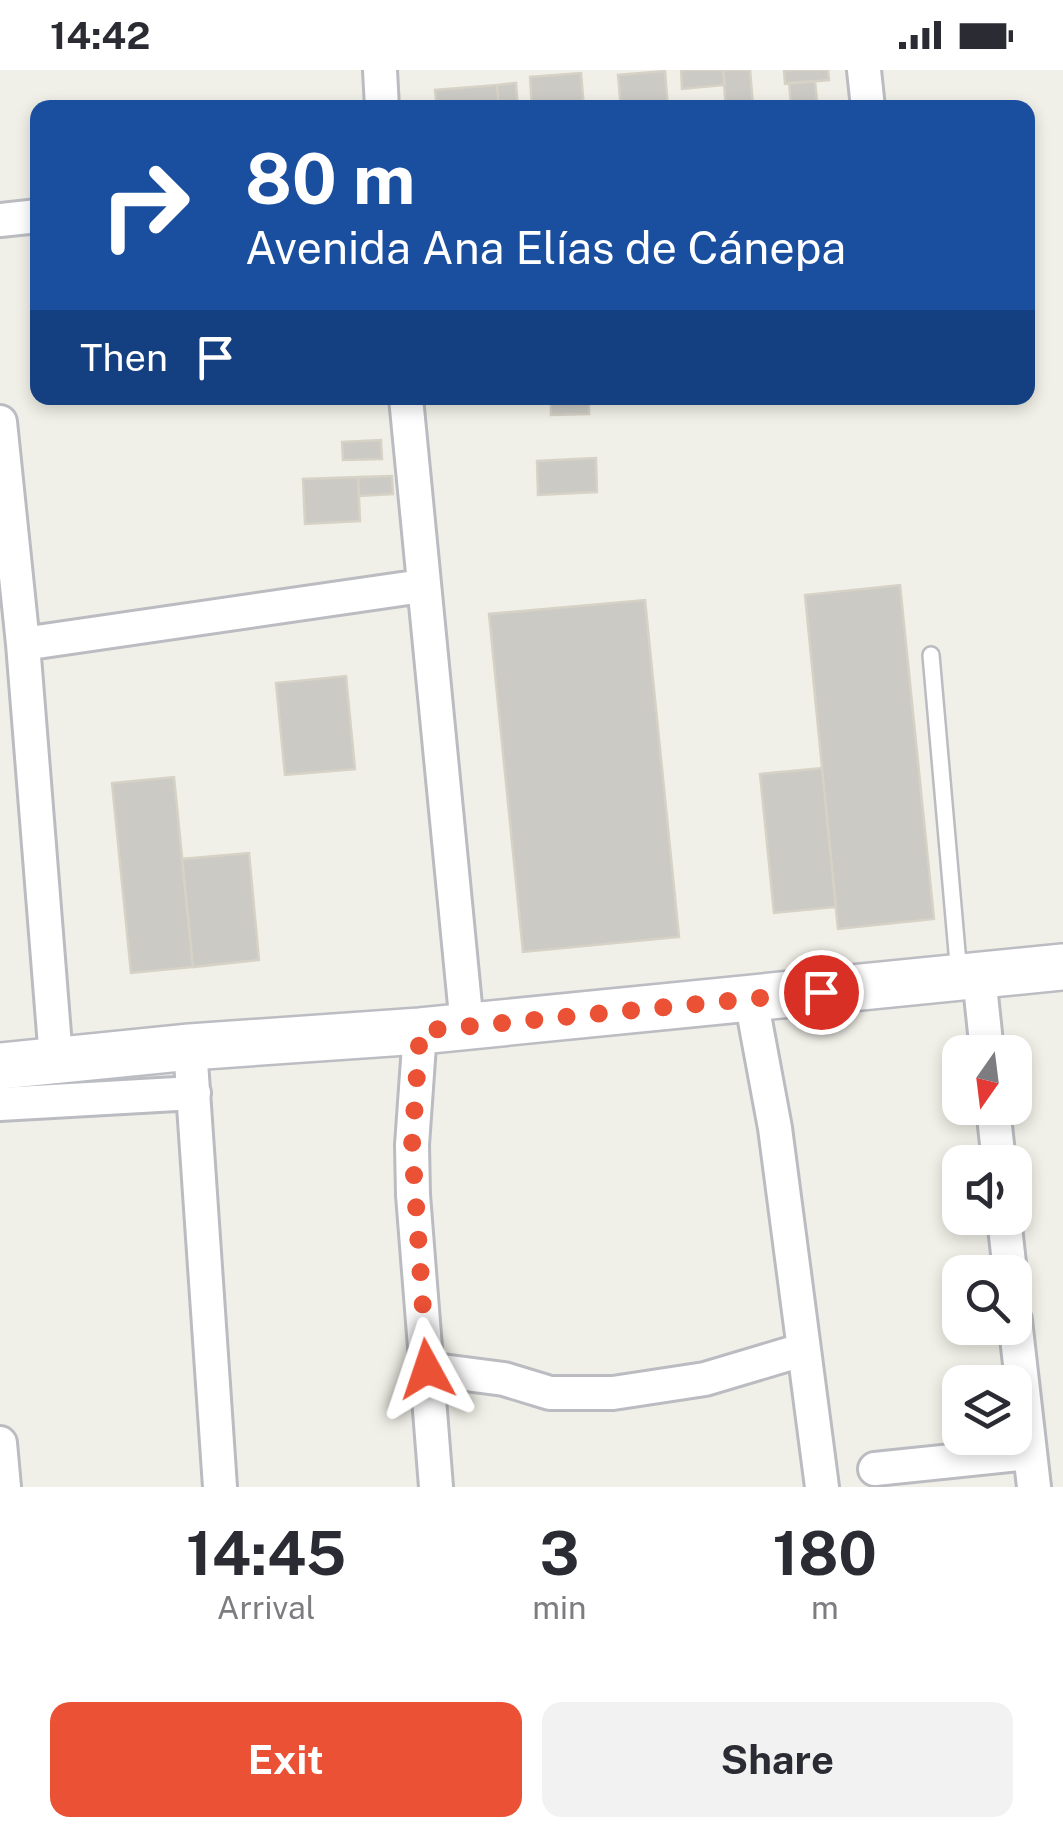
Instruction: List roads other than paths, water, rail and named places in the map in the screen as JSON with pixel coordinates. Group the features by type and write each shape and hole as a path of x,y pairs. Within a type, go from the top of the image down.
{"main road":[{"path":"0,1066 190,1047 420,1031 1063,967"}],"street":[{"path":"380,70 382,100"},
{"path":"864,70 867,100"},
{"path":"0,220 30,217"},
{"path":"407,405 467,1026"},
{"path":"0,422 14,631 56,1059"},
{"path":"14,631 422,586"},
{"path":"969,977 983,1035"},
{"path":"751,999 775,1128 822,1487"},
{"path":"420,1031 413,1178 436,1487"},
{"path":"190,1047 220,1487"},
{"path":"0,1104 194,1093"},
{"path":"876,1469 1040,1473 1019,1345"},
{"path":"427,1369 504,1378 550,1393 613,1393 705,1379 802,1350"},
{"path":"0,1443 4,1487"}],"lane":[{"path":"931,655 969,977"}]}
